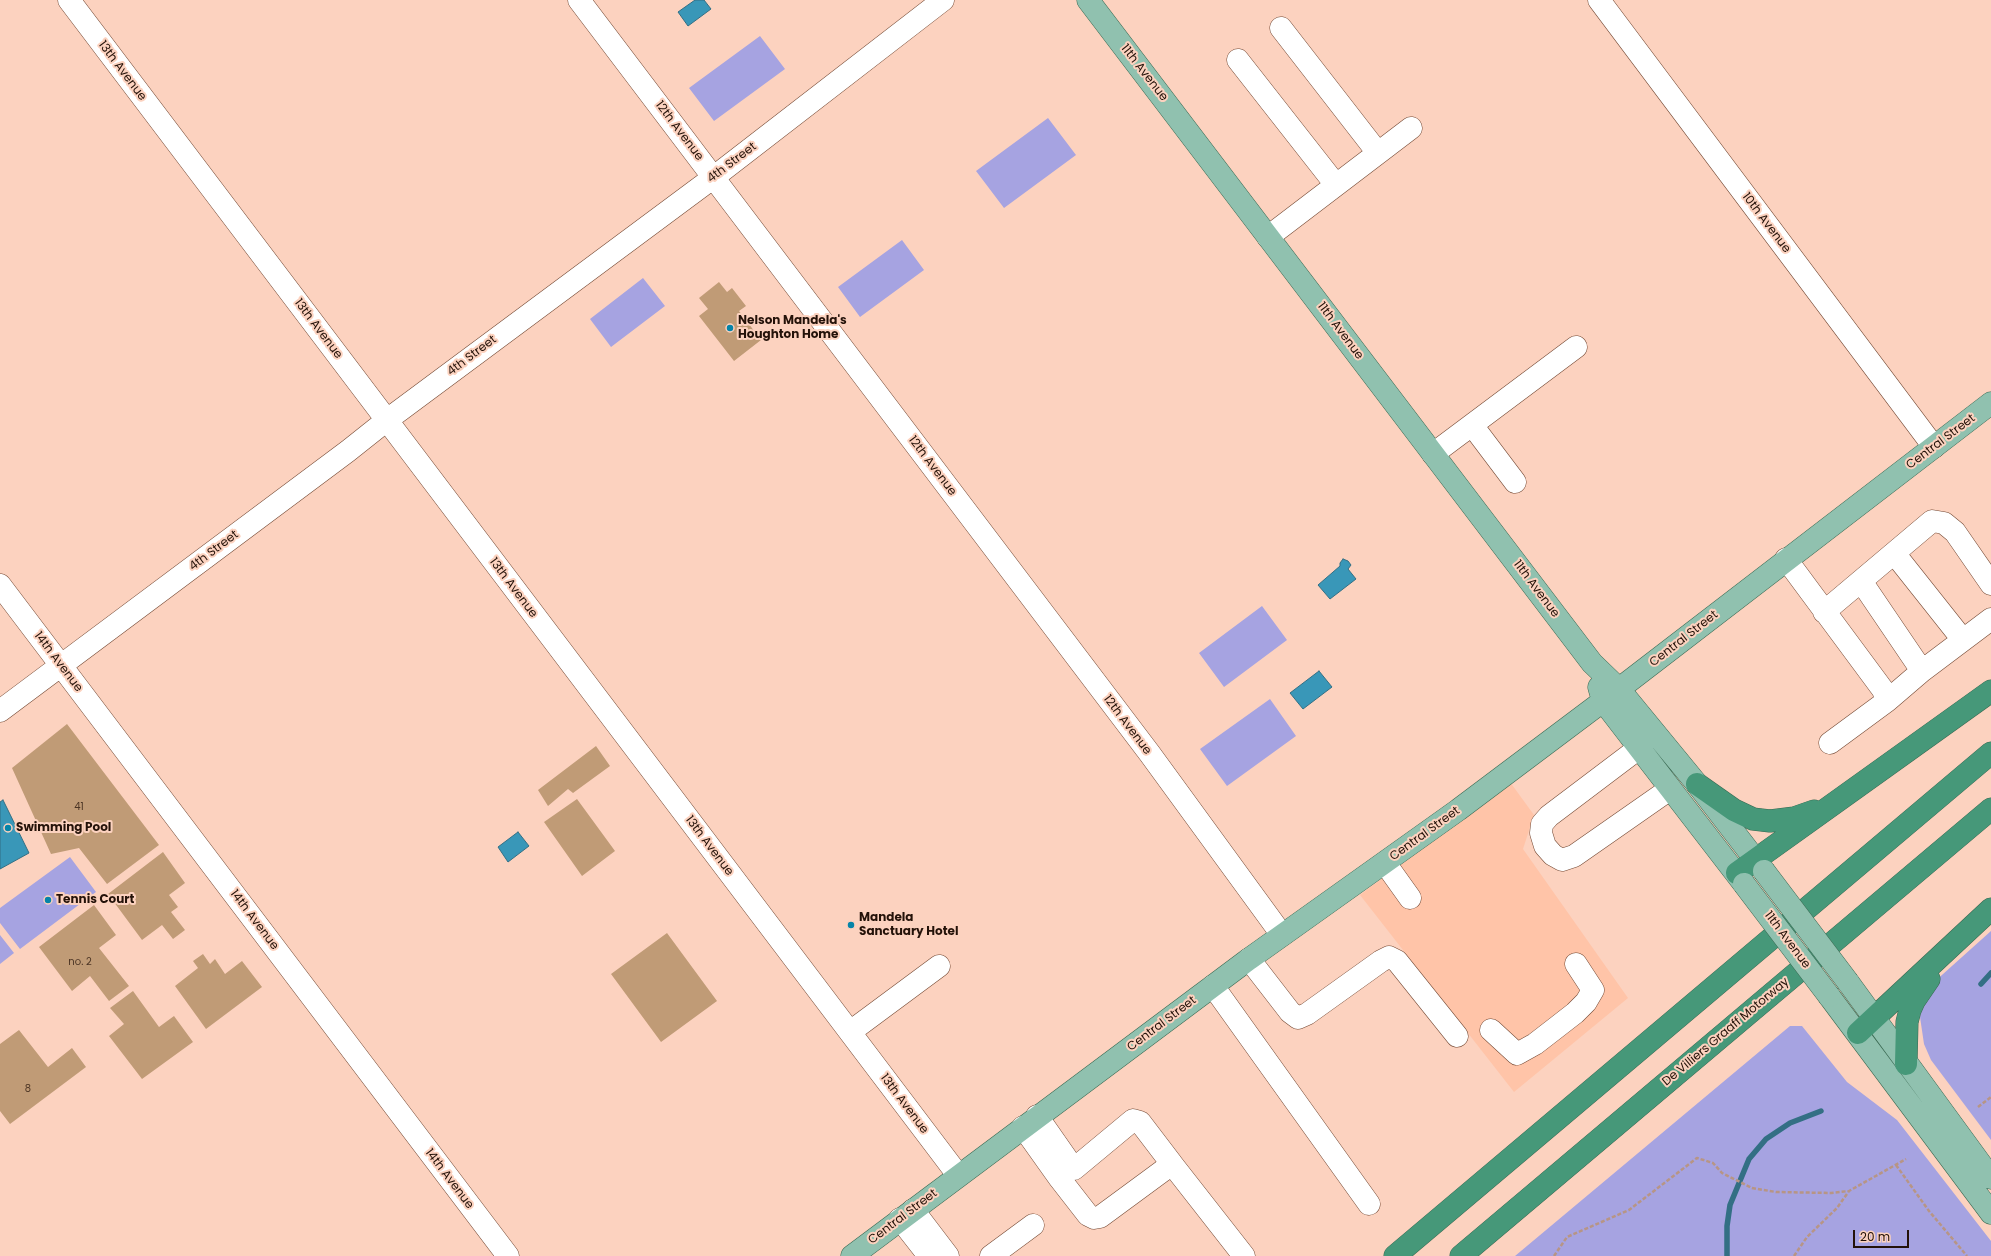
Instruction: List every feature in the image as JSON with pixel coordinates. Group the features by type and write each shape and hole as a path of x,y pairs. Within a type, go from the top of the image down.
{"highway":[{"path":"1741,878 1759,866 1831,804 1991,691"},
{"path":"1395,1256 1991,753"},
{"path":"1697,784 1734,810 1753,819 1770,821 1794,818 1831,804"},
{"name":"De Villiers Graaff Motorway","path":"1461,1256 1991,809"},
{"path":"1858,1033 1991,909"},
{"path":"1906,1064 1907,1022 1914,1001 1969,930"}],"main road":[{"name":"11th Avenue","path":"1088,0 1592,663 1640,748 1670,789 1741,878 1991,1213"},
{"name":"Central Street","path":"852,1256 958,1175 1249,959 1384,863 1611,695 1991,403"},
{"name":"11th Avenue","path":"1611,695 1697,784 1848,982 1906,1064 1991,1178"}],"street":[{"name":"13th Avenue","path":"69,0 958,1175"},
{"name":"12th Avenue","path":"579,0 1150,754 1282,935"},
{"name":"4th Street","path":"0,711 348,451 387,420 714,177 943,0"},
{"name":"10th Avenue","path":"1599,0 1934,447"},
{"path":"1281,28 1378,153"},
{"path":"1238,60 1336,185"},
{"path":"1268,237 1411,128"},
{"path":"1433,454 1576,347"},
{"path":"1472,425 1515,482"},
{"path":"1824,612 1932,521 1944,523 1956,532 1991,584"},
{"path":"1894,553 1963,640"},
{"path":"1786,560 1883,690 1887,701"},
{"path":"1861,581 1922,671"},
{"name":"14th Avenue","path":"0,585 508,1256"},
{"path":"1830,743 1887,701 1922,671 1991,619"},
{"path":"1640,748 1549,816 1542,824 1541,834 1545,846 1553,855 1562,860 1574,856 1670,789"},
{"path":"1384,863 1410,898"},
{"path":"1249,959 1290,1012 1298,1018 1307,1014 1381,961 1389,958 1397,960 1458,1036"},
{"path":"1491,1030 1517,1054 1535,1044 1558,1027 1586,1002 1593,990 1576,964"},
{"path":"850,1032 939,966"},
{"path":"1213,986 1369,1204"},
{"path":"1067,1174 1133,1120 1140,1122 1244,1256"},
{"path":"1030,1122 1067,1174 1088,1215 1094,1218 1100,1217 1172,1164"},
{"path":"907,1214 929,1256"},
{"path":"907,1214 948,1256"},
{"path":"991,1256 1033,1225"}],"path":[{"path":"1978,1107 1991,1097"},
{"path":"1554,1256 1567,1237 1629,1210 1697,1158 1713,1163 1727,1175 1750,1187 1764,1191 1830,1194 1849,1191 1906,1158"},
{"path":"1896,1165 1929,1211 1967,1256"},
{"path":"1794,1256 1807,1237 1837,1208 1849,1191"},
{"path":"1558,1251 1558,1256"}],"shaded area":[{"path":"760,36 785,69 714,121 689,88"},
{"path":"1048,118 1076,155 1004,208 976,171"},
{"path":"902,240 924,270 860,317 838,287"},
{"path":"643,278 665,306 611,347 590,319"},
{"path":"1262,606 1287,640 1224,687 1199,653"},
{"path":"1270,699 1296,736 1227,786 1200,749"},
{"path":"1510,782 1534,815 1523,849 1628,998 1514,1092 1360,895"},
{"name":"Tennis Court","path":"70,857 96,892 20,949 0,923 0,908"},
{"path":"1991,931 1991,1140 1931,1060 1924,1044 1920,1017 1921,1006 1933,983"},
{"path":"0,935 14,953 0,964"},
{"path":"1790,1026 1802,1026 1847,1082 1897,1120 1991,1241 1991,1256 1515,1256"}],"water":[{"path":"695,0 704,0 711,9 688,26 678,12"},
{"path":"1343,559 1348,561 1351,565 1348,569 1356,579 1330,599 1318,585 1340,566"},
{"path":"1319,671 1332,687 1303,709 1290,693"},
{"name":"Swimming Pool","path":"3,800 29,853 0,869 0,802"},
{"path":"518,832 529,846 508,862 498,847"}],"building":[{"name":"Nelson Mandela's Houghton Home","path":"719,282 727,292 732,288 746,306 739,311 761,340 734,361 699,316 708,309 699,298"},
{"path":"67,724 159,845 107,884 79,848 51,854 12,768"},
{"path":"596,746 610,766 573,793 568,789 548,806 538,790"},
{"path":"577,799 615,851 582,876 544,822"},
{"path":"163,852 185,883 169,895 178,907 171,912 185,930 173,939 162,925 142,940 108,894"},
{"path":"94,905 116,935 99,948 129,986 109,1001 90,976 72,991 39,947"},
{"path":"667,933 717,1001 661,1042 611,974"},
{"path":"203,954 210,964 215,959 225,974 242,961 262,987 206,1029 175,986 198,968 193,961"},
{"path":"133,991 159,1027 174,1016 193,1042 142,1079 109,1036 124,1024 110,1008"},
{"path":"19,1030 48,1067 72,1048 86,1067 10,1124 0,1111 0,1044"}],"waterway":[{"path":"1981,984 1991,973"},
{"path":"1727,1256 1727,1226 1730,1205 1749,1159 1766,1139 1790,1123 1821,1111"}],"place":[{"name":"Nelson Mandela's Houghton Home","path":"730,328"},
{"name":"Swimming Pool","path":"8,828"},
{"name":"Tennis Court","path":"48,900"},
{"name":"Mandela Sanctuary Hotel","path":"851,925"}]}
